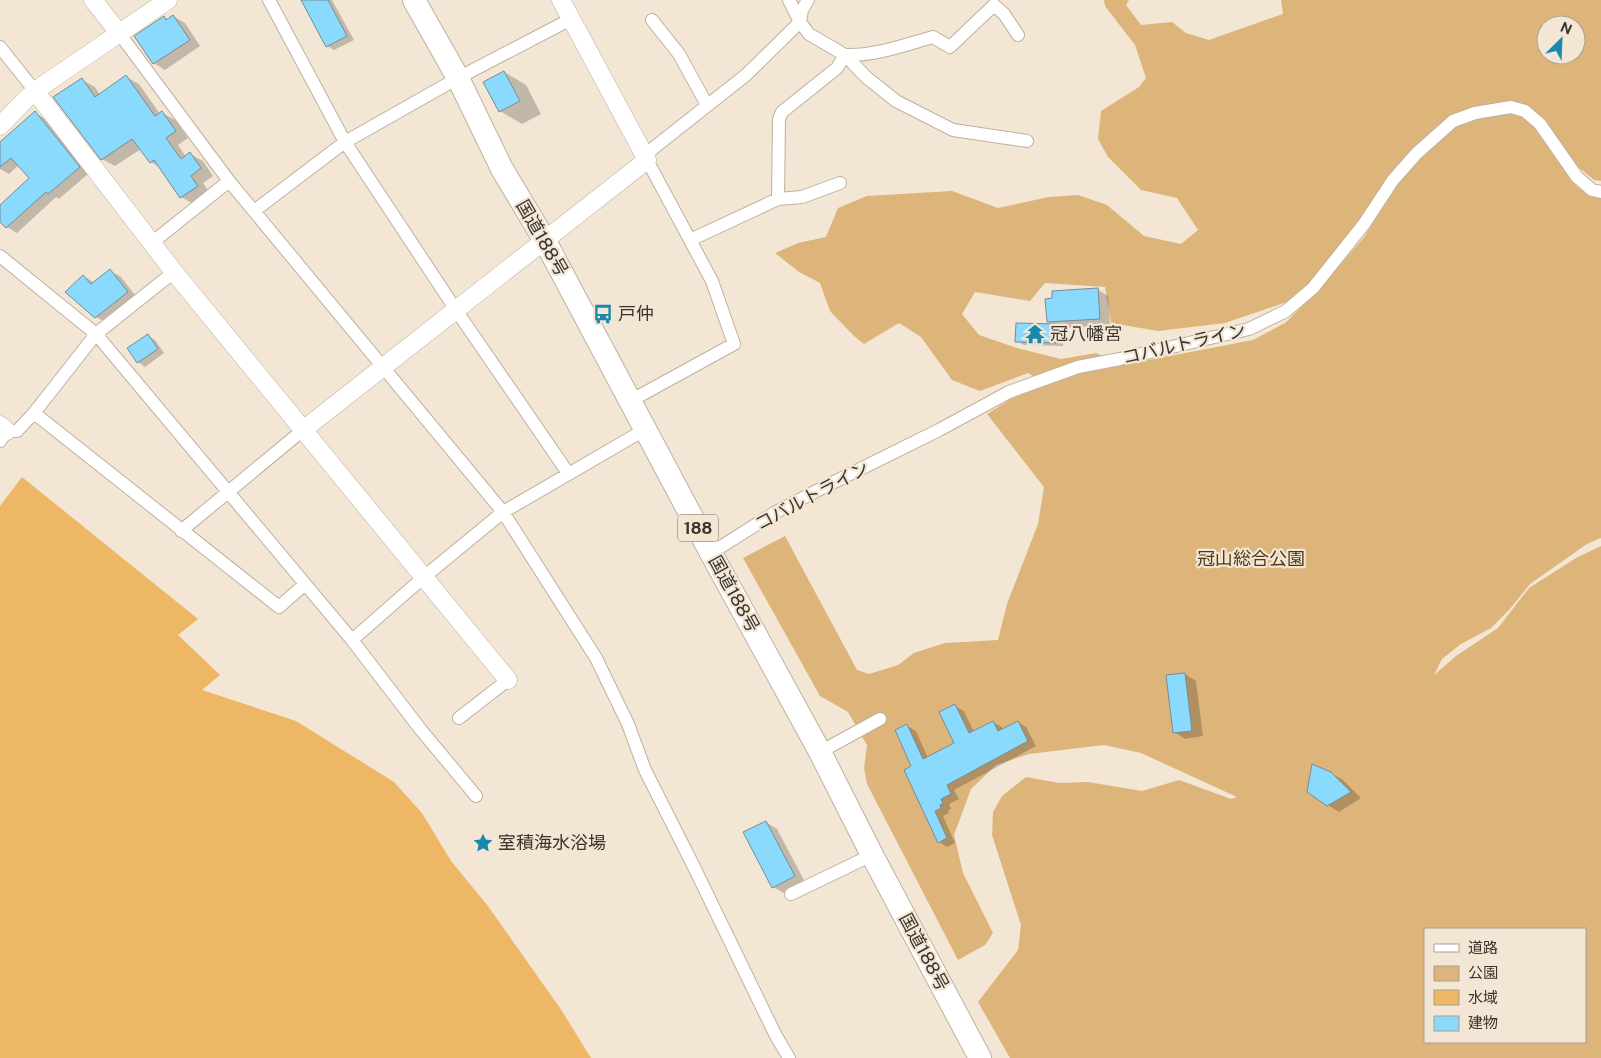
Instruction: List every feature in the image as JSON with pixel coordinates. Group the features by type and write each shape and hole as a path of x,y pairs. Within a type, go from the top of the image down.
{"highway":[{"name":"国道188号","path":"414,0 458,78 502,169 546,241 630,401 820,752 980,1058"}],"street":[{"path":"93,0 229,181 503,512 596,658 628,724 644,770 693,865 775,1034 789,1058"},
{"path":"0,126 34,91 168,0"},
{"path":"269,0 345,142 456,310 568,473"},
{"path":"561,0 712,281 734,344 630,401"},
{"path":"789,0 800,22 809,34 845,55 866,77 896,101 953,130 1027,141"},
{"path":"181,530 382,367 546,241 647,160 651,150 746,74 800,22 802,10 808,0"},
{"path":"845,55 889,50 932,37 950,47 994,5 1004,14 1018,35"},
{"path":"254,212 345,142 458,78 571,19"},
{"path":"652,20 679,54 707,105"},
{"path":"0,47 153,242 174,272 508,680 459,718"},
{"path":"778,199 779,119 782,112 837,68 845,55"},
{"name":"コバルトライン","path":"712,553 776,512 939,430 1009,392 1078,367 1249,329 1286,311 1313,288 1364,224 1393,180 1417,153 1454,121 1475,113 1511,107 1525,111 1540,124 1577,177 1592,190 1601,192"},
{"path":"153,242 229,181"},
{"path":"690,240 778,199 802,197 840,183"},
{"path":"0,256 96,334 352,640 476,796"},
{"path":"2,432 17,431 34,413 96,334 174,272"},
{"path":"34,413 279,607 305,584"},
{"path":"352,640 424,577 503,512 646,429"},
{"path":"820,752 880,719"},
{"path":"791,894 872,854"}],"green space":[{"name":"冠山総合公園","path":"1104,0 1129,0 1126,5 1141,25 1172,22 1186,33 1209,40 1283,14 1281,0 1601,0 1601,181 1594,180 1572,162 1565,171 1572,182 1579,188 1588,193 1601,196 1601,538 1587,544 1530,584 1509,610 1491,628 1461,644 1442,659 1434,675 1456,656 1498,628 1529,588 1576,558 1601,546 1601,1058 1010,1058 978,1002 1018,950 1021,925 992,835 993,812 1002,796 1026,777 1059,783 1088,782 1142,791 1179,780 1231,799 1237,797 1141,753 1104,745 1029,754 996,765 971,789 954,835 963,873 993,933 985,945 958,960 867,784 864,768 867,745 848,712 820,696 743,558 785,536 857,670 869,674 898,665 914,653 945,643 998,640 1007,604 1038,524 1044,487 987,414 1011,399 1048,385 1028,373 980,391 952,380 921,337 899,323 864,344 830,311 820,283 799,272 775,253 798,243 826,237 838,208 867,196 952,191 998,208 1049,197 1078,195 1107,205 1144,236 1181,244 1198,230 1177,198 1141,190 1108,157 1098,139 1101,111 1139,87 1146,78 1135,45 1105,6","holes":["1398,183 1364,237 1316,293 1285,323 1253,340 1122,365 1096,353 1061,359 1017,348 979,335 962,314 975,292 1030,301 1045,283 1105,287 1111,323 1158,331 1225,323 1296,299"]}],"water":[{"path":"22,477 198,619 178,635 220,675 202,690 296,721 394,782 422,813 451,861 488,906 562,1011 591,1058 0,1058 0,506"}],"building":[{"path":"301,0 328,0 347,36 326,47"},
{"path":"173,15 190,40 153,64 134,36 164,16 166,20"},
{"path":"504,71 520,101 499,112 483,82"},
{"path":"126,75 155,116 162,111 176,131 166,138 181,159 190,152 201,168 191,176 198,186 180,198 154,160 150,163 132,139 101,160 53,97 82,78 95,97"},
{"path":"35,111 80,167 48,194 46,192 6,228 0,222 0,205 29,178 11,158 0,167 0,142"},
{"path":"110,269 128,292 95,318 65,292 83,275 91,284"},
{"path":"1098,288 1100,319 1047,322 1045,299 1052,298 1052,291"},
{"path":"1016,323 1056,324 1056,343 1015,342"},
{"path":"148,334 158,349 137,363 127,348"},
{"path":"1185,673 1192,731 1173,733 1166,675"},
{"path":"955,704 969,733 993,721 998,731 1018,721 1028,741 947,785 951,794 941,799 943,804 940,805 941,808 935,811 947,838 938,843 904,770 911,766 895,730 907,724 923,759 954,743 939,712"},
{"path":"1312,764 1331,772 1351,792 1327,806 1307,792"},
{"path":"766,821 795,876 772,888 743,832"}],"place":[{"name":"戸仲","path":"603,314"},
{"name":"冠八幡宮","path":"1035,334"},
{"name":"室積海水浴場","path":"483,843"}]}
